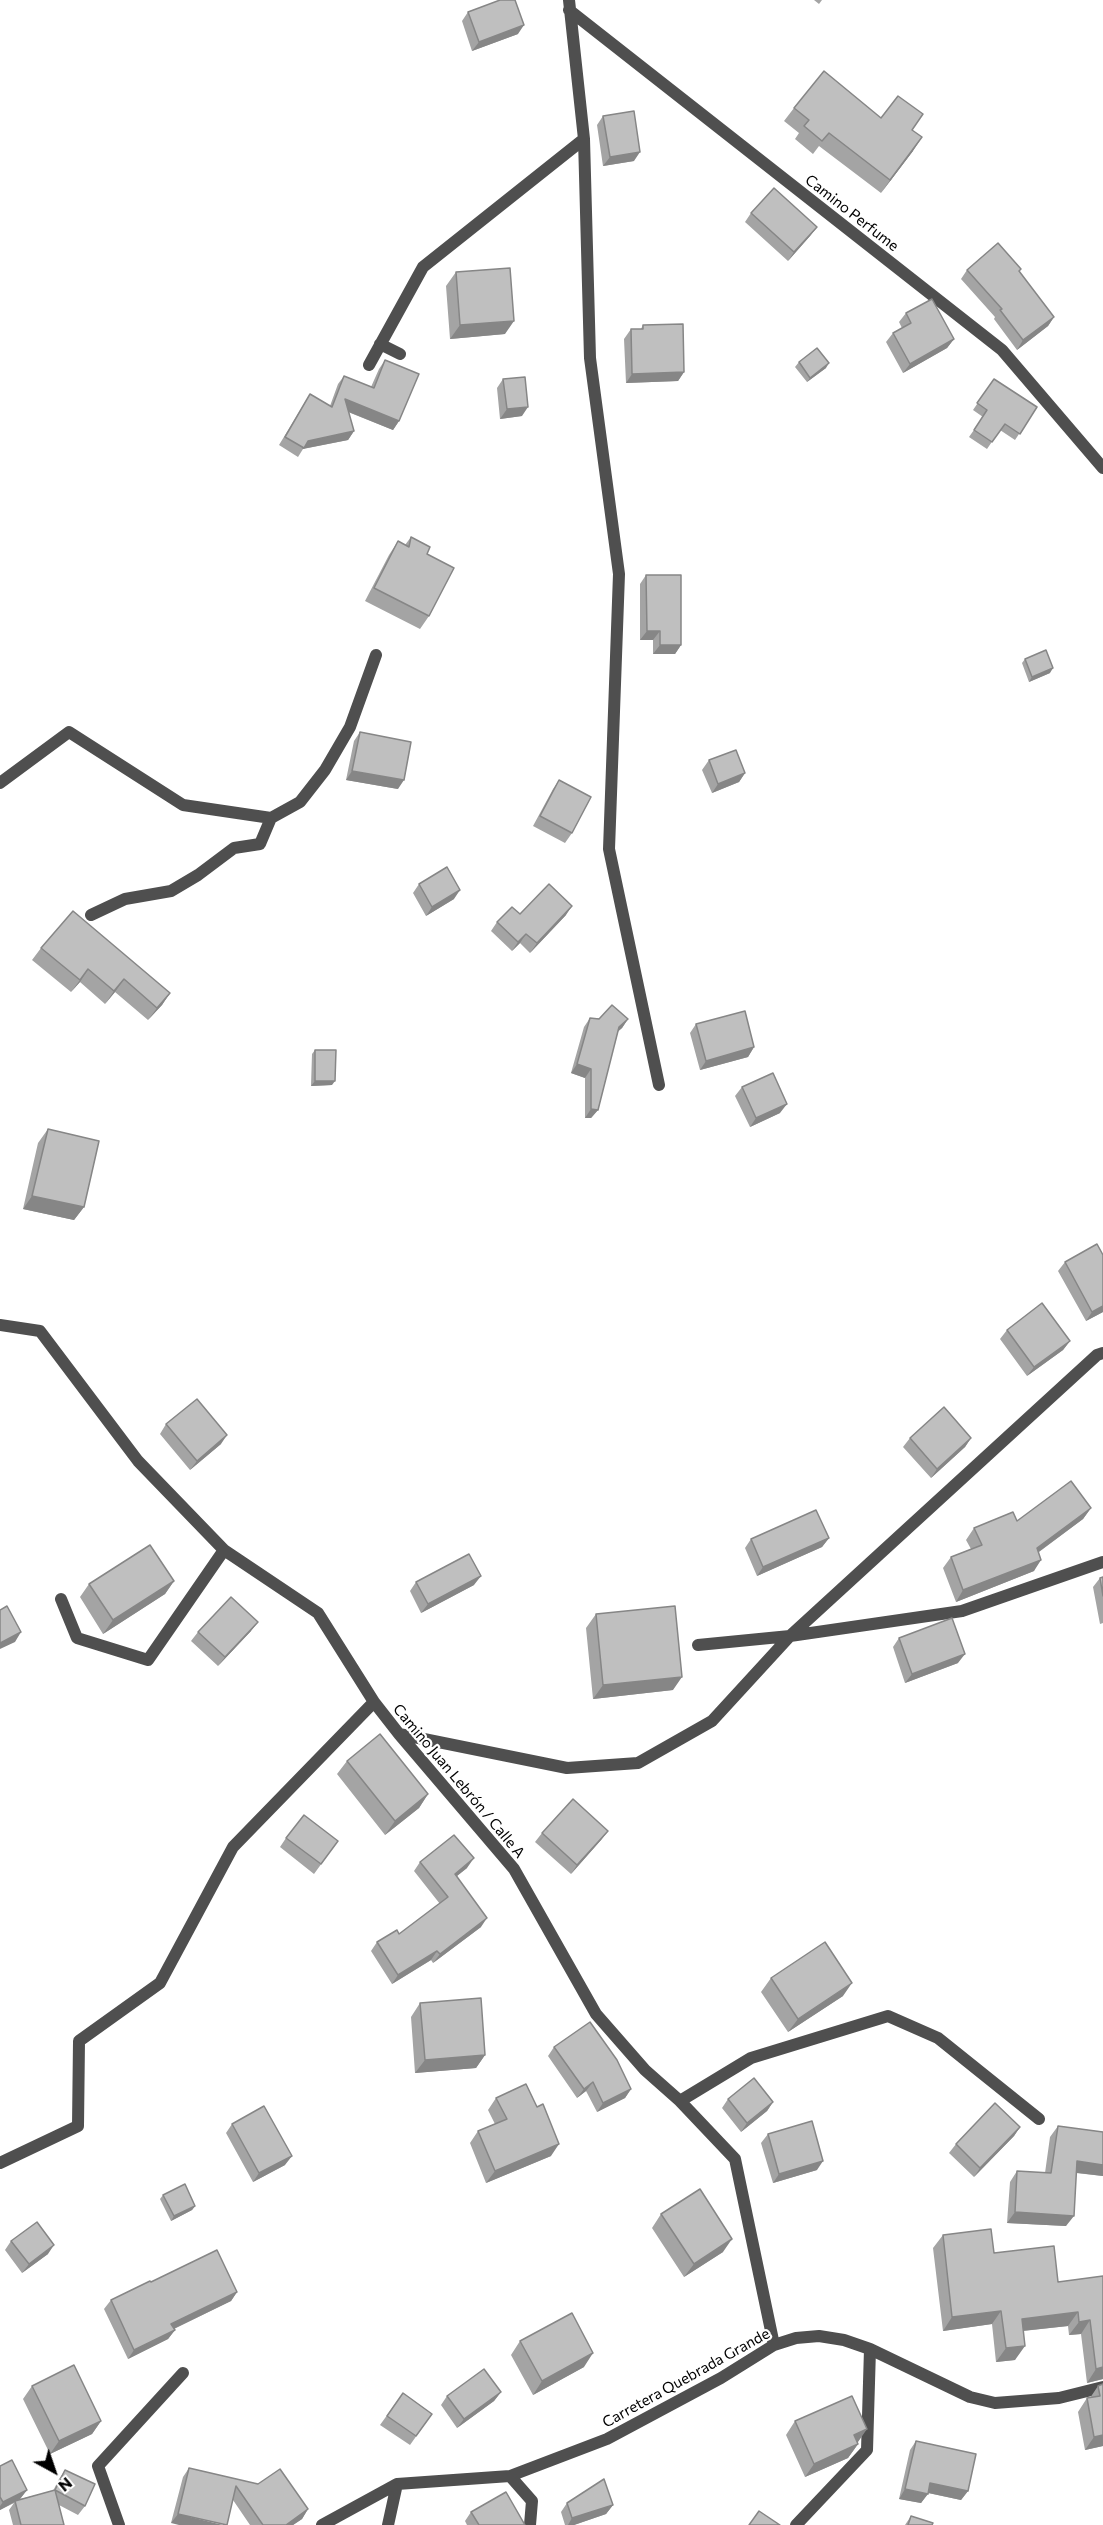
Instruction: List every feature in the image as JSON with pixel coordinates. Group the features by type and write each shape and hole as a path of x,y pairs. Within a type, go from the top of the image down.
{"street":[{"path":"569,5 584,139 590,358 619,574 609,849 658,1084"},
{"name":"Camino Perfume","path":"569,5 1002,350 1103,468"},
{"path":"369,365 423,267 584,139"},
{"path":"380,344 400,354"},
{"path":"0,783 69,732 183,805 271,818 300,802 325,770 350,727 376,655"},
{"path":"91,915 125,900 171,891 198,875 234,848 260,844 271,818"},
{"name":"Camino Juan Lebrón / Calle A","path":"0,1325 40,1331 138,1461 224,1550 318,1613 374,1702 514,1869 596,2014 645,2070 680,2101 735,2159 774,2345"},
{"path":"399,1734 567,1768 638,1763 712,1721 790,1636 1098,1355 1103,1353"},
{"path":"61,1599 77,1638 148,1660 224,1550"},
{"path":"698,1645 790,1636 962,1611 1103,1562"},
{"path":"0,2163 78,2126 79,2041 160,1983 233,1847 374,1702"},
{"path":"680,2101 751,2058 888,2016 938,2038 1039,2120"},
{"name":"Carretera Quebrada Grande","path":"322,2525 397,2484 510,2476 607,2439 721,2378 774,2345 796,2338 819,2336 844,2340 870,2349 970,2397 995,2403 1059,2398 1103,2387"},
{"path":"796,2525 867,2450 870,2349"},
{"path":"119,2525 98,2466 183,2373"},
{"path":"510,2476 532,2501 530,2525"},
{"path":"388,2525 397,2484"}],"building":[{"path":"500,0 515,0 524,25 479,42 468,12"},
{"path":"824,71 881,118 898,96 923,114 912,130 922,137 890,180 829,133 822,141 804,126 809,120 794,108"},
{"path":"634,111 640,152 610,157 603,116"},
{"path":"774,188 817,227 794,252 751,213"},
{"path":"998,243 1021,269 1019,271 1054,317 1023,340 1000,310 1002,309 967,270"},
{"path":"510,268 514,321 460,325 456,272"},
{"path":"932,299 954,339 910,364 893,333 911,323 906,313"},
{"path":"683,324 684,372 632,374 631,329 643,329 643,325"},
{"path":"817,348 829,363 810,378 799,362"},
{"path":"385,360 419,374 399,421 345,399 354,431 308,441 304,448 285,437 310,394 332,407 344,376 374,388"},
{"path":"525,377 528,407 507,409 503,379"},
{"path":"994,379 1037,407 1020,434 1005,424 992,442 974,430 987,410 977,403"},
{"path":"411,537 430,547 427,554 454,568 429,616 374,588 398,541 409,547"},
{"path":"646,575 681,575 681,645 660,645 660,631 647,631"},
{"path":"1046,650 1053,668 1032,677 1025,659"},
{"path":"360,732 411,742 404,780 352,771"},
{"path":"736,750 745,773 718,784 709,760"},
{"path":"559,780 591,797 572,833 540,816"},
{"path":"447,867 460,890 432,907 419,884"},
{"path":"549,884 572,906 537,943 526,934 518,942 497,922 512,907 520,914"},
{"path":"73,911 170,993 157,1008 124,979 114,991 88,969 80,980 41,948"},
{"path":"612,1005 628,1019 619,1027 598,1110 591,1109 591,1069 577,1064 590,1018 599,1019"},
{"path":"745,1011 754,1047 706,1061 696,1024"},
{"path":"315,1050 336,1050 335,1081 315,1081"},
{"path":"773,1073 787,1104 756,1118 742,1087"},
{"path":"48,1129 99,1141 84,1207 32,1196"},
{"path":"1097,1244 1103,1255 1103,1306 1092,1312 1065,1262"},
{"path":"1042,1303 1070,1341 1034,1367 1007,1330"},
{"path":"197,1399 227,1435 197,1461 166,1424"},
{"path":"944,1407 971,1438 937,1469 910,1438"},
{"path":"1071,1481 1091,1508 1037,1548 1041,1560 963,1590 951,1557 982,1545 974,1528 1013,1512 1017,1521"},
{"path":"816,1510 829,1538 763,1567 751,1539"},
{"path":"150,1545 174,1581 113,1620 89,1584"},
{"path":"469,1554 481,1576 428,1604 416,1582"},
{"path":"1103,1577 1103,1596 1100,1578"},
{"path":"231,1597 258,1622 225,1657 198,1632"},
{"path":"7,1606 21,1632 0,1643 0,1610"},
{"path":"675,1606 682,1677 603,1685 596,1614"},
{"path":"952,1618 965,1654 912,1674 899,1638"},
{"path":"380,1734 428,1794 395,1821 347,1761"},
{"path":"573,1799 608,1831 577,1865 542,1833"},
{"path":"304,1815 338,1841 321,1864 286,1838"},
{"path":"454,1835 474,1858 455,1874 487,1918 440,1954 437,1951 398,1975 377,1942 397,1930 399,1934 448,1897 420,1862"},
{"path":"825,1942 852,1983 798,2019 771,1978"},
{"path":"481,1998 485,2055 425,2060 420,2003"},
{"path":"590,2022 617,2060 631,2089 603,2103 593,2082 584,2089 554,2047"},
{"path":"754,2078 773,2102 747,2123 728,2099"},
{"path":"526,2084 537,2107 543,2104 559,2144 495,2171 478,2131 507,2119 496,2098"},
{"path":"995,2103 1020,2127 980,2168 956,2144"},
{"path":"264,2106 292,2156 259,2173 232,2124"},
{"path":"812,2121 823,2161 779,2174 768,2134"},
{"path":"1058,2126 1103,2132 1103,2165 1077,2161 1074,2216 1015,2212 1017,2171 1051,2173"},
{"path":"185,2184 195,2206 174,2216 163,2195"},
{"path":"700,2189 732,2239 694,2264 661,2214"},
{"path":"37,2222 54,2245 29,2264 11,2241"},
{"path":"991,2229 994,2253 1054,2246 1058,2282 1103,2276 1103,2367 1096,2369 1090,2320 1079,2322 1078,2312 1022,2319 1025,2346 1006,2348 1001,2311 952,2317 943,2235"},
{"path":"217,2250 237,2292 171,2324 175,2330 134,2350 111,2300"},
{"path":"572,2313 593,2353 542,2381 520,2341"},
{"path":"74,2365 101,2421 59,2441 32,2386"},
{"path":"484,2369 501,2392 464,2419 447,2396"},
{"path":"1103,2384 1103,2435 1094,2437 1087,2398 1100,2396 1098,2386"},
{"path":"403,2393 432,2414 416,2436 387,2416"},
{"path":"852,2396 867,2429 854,2435 858,2444 814,2464 795,2421"},
{"path":"916,2441 976,2454 968,2491 930,2483 928,2494 905,2489"},
{"path":"12,2460 27,2490 3,2502 0,2497 0,2466"},
{"path":"189,2468 258,2484 280,2469 308,2509 286,2525 263,2525 236,2486 227,2525 178,2514"},
{"path":"65,2470 95,2484 85,2506 55,2490"},
{"path":"604,2479 613,2505 572,2518 567,2503"},
{"path":"55,2490 64,2525 21,2525 15,2501"},
{"path":"506,2492 525,2525 479,2525 471,2512"},
{"path":"759,2511 780,2525 749,2525"},
{"path":"911,2516 933,2523 932,2525 908,2525"}]}
